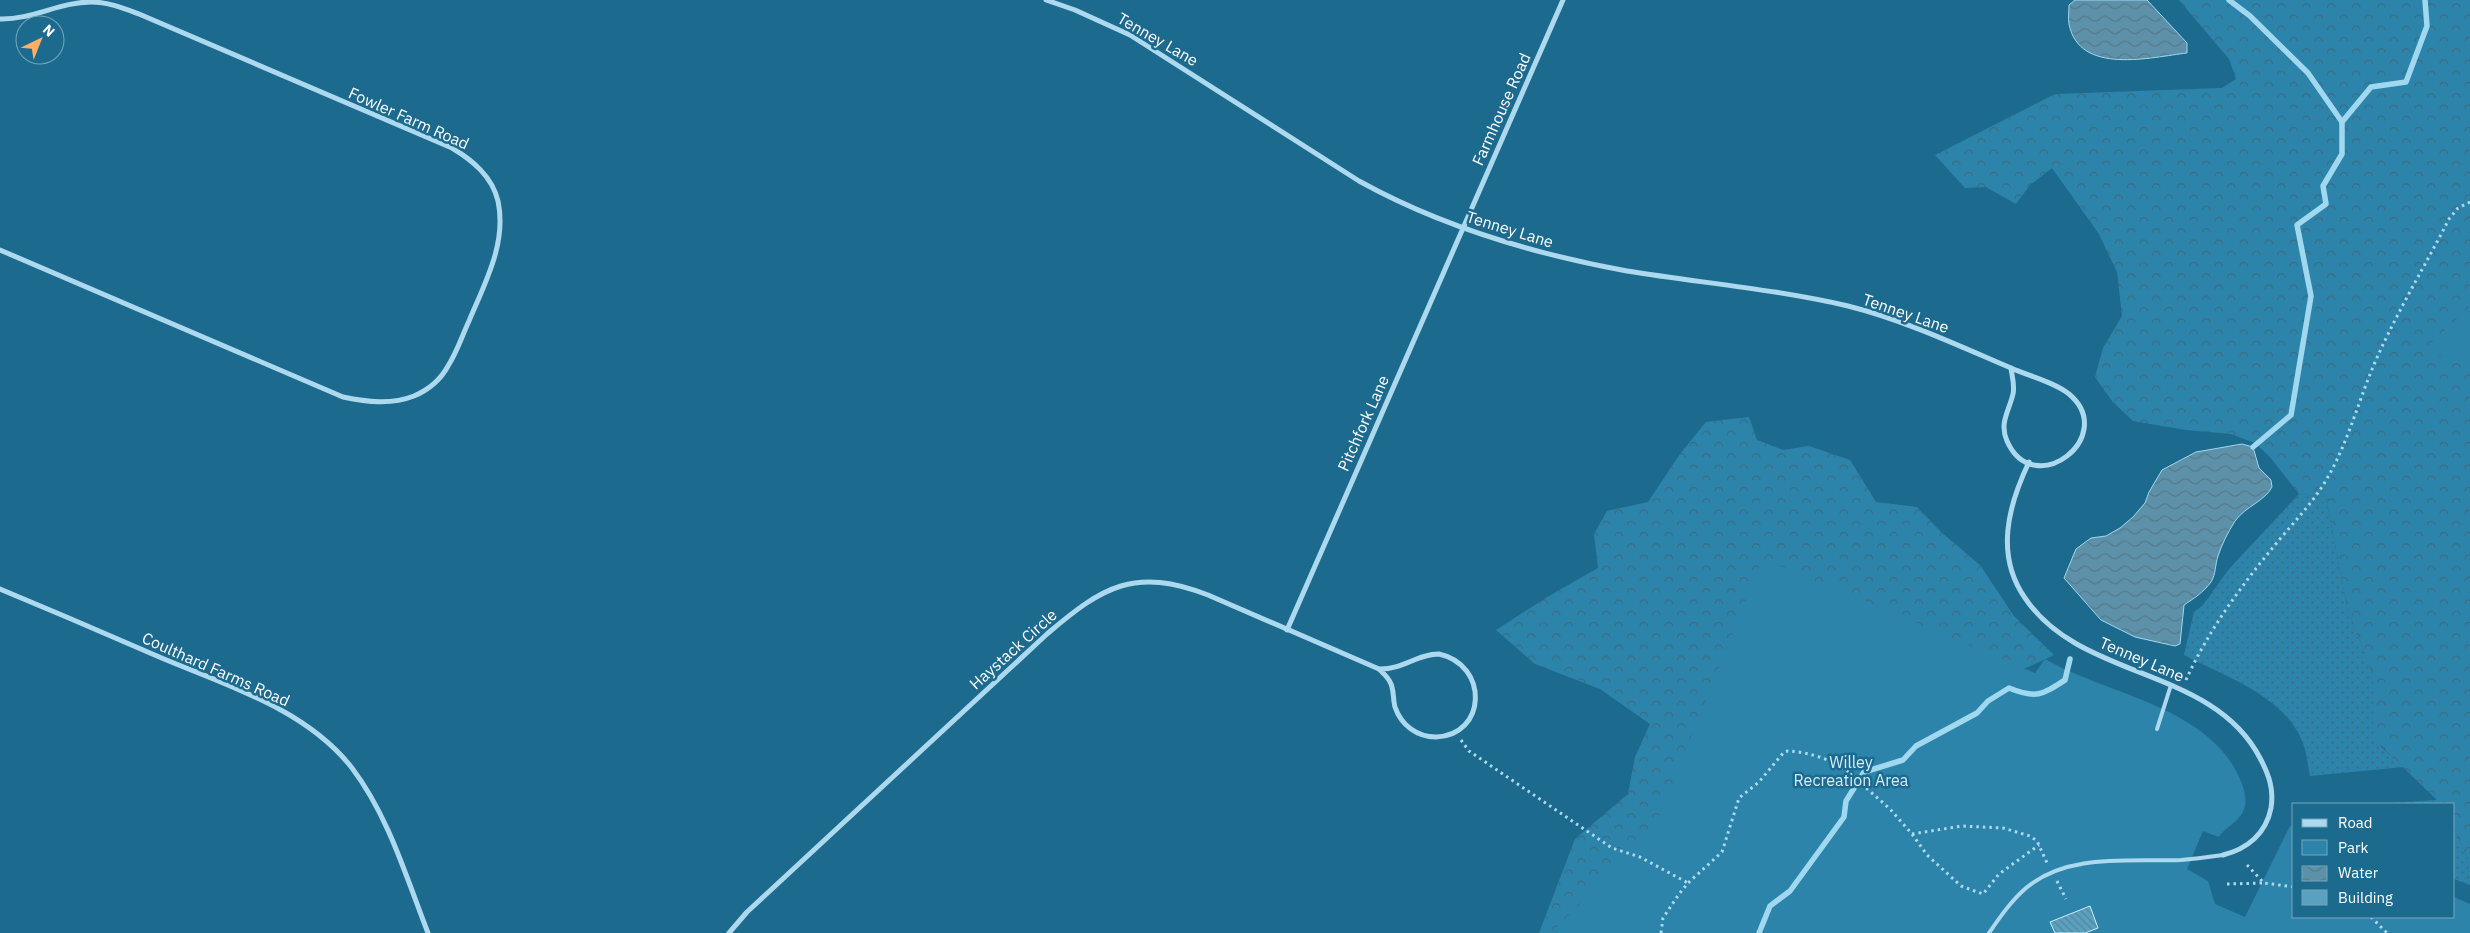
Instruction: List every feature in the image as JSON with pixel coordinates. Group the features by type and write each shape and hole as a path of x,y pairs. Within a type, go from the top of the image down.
{"street":[{"name":"Tenney Lane","path":"1046,0 1075,10 1130,35 1390,199 1462,227 1546,254 1583,262 1777,292 1848,306 1945,339 2069,394 2075,400 2082,415 2081,440 2072,454 2049,465 2029,462 2018,485 2006,530 2012,572 2024,597 2040,616 2075,643 2182,690 2215,708 2239,728 2257,751 2271,783 2272,800 2268,821 2263,829 2242,849 2223,856"},
{"name":"Farmhouse Road","path":"1462,227 1563,0"},
{"name":"Fowler Farm Road","path":"0,19 20,17 90,2 108,3 148,18 452,148 468,158 488,179 497,198 501,229 497,250 483,288 448,367 435,382 414,396 383,402 364,402 343,397 0,250"},
{"name":"Pitchfork Lane","path":"1287,630 1462,227"},
{"path":"2011,368 2014,384 2013,394 2004,418 2004,435 2012,450 2029,462"},
{"name":"Haystack Circle","path":"729,933 747,912 1047,634 1097,595 1135,582 1149,581 1178,584 1208,594 1379,669"},
{"name":"Coulthard Farms Road","path":"0,589 250,695 294,718 325,741 351,767 377,807 428,933"},
{"path":"1432,654 1446,656 1459,662 1472,679 1476,700 1468,720 1455,731 1445,736 1430,736 1410,729 1400,718 1395,705 1391,684 1379,669 1400,667 1418,658 1432,654"}],"lane":[{"path":"2157,729 2171,686"},
{"path":"1990,933 2001,916 2025,889 2062,868 2082,864 2182,860 2223,856"}],"path":[{"path":"2182,690 2203,647 2227,609 2252,573 2324,483 2353,424 2375,362 2448,219 2458,208 2470,202"},
{"path":"1455,731 1469,751 1612,848 1640,857 1688,883"},
{"path":"1661,933 1663,918 1688,883 1722,852 1739,798 1760,782 1784,752 1794,751 1840,765 1890,809 1927,855 1961,886 1983,894 1999,874 2039,845"},
{"path":"1912,834 1962,826 1992,826 2030,836 2039,845 2044,858"},
{"path":"2247,865 2264,883"},
{"path":"2228,884 2264,883 2292,887"},
{"path":"2372,918 2387,933"}],"green space":[{"path":"2179,0 2470,0 2470,863 2455,830 2455,803 2440,803 2377,742 2373,732 2373,675 2347,607 2326,497 2299,494 2270,457 2255,443 2231,434 2186,430 2133,421 2112,401 2095,377 2103,348 2122,316 2117,272 2099,234 2052,168 2030,185 2016,204 1986,187 1965,188 1935,155 2055,94 2222,88 2236,79 2229,59"},
{"path":"2470,306 2470,366 2425,349"},
{"path":"1749,417 1757,440 1783,450 1809,446 1850,460 1876,502 1917,507 1941,532 1980,565 2014,616 2054,655 2026,668 1992,676 1716,933 1539,933 1575,839 1628,794 1635,757 1650,724 1600,689 1535,664 1496,630 1549,596 1598,568 1594,534 1607,511 1648,502 1680,454 1706,422"},
{"path":"2299,494 2326,497 2347,607 2373,675 2373,732 2382,748 2404,767 2310,776 2304,746 2296,729 2284,714 2254,690 2184,655 2194,612 2203,605 2229,569"},
{"name":"Willey Recreation Area","path":"1763,559 2035,673 2045,659 2069,671 2152,704 2202,732 2222,750 2237,773 2245,793 2243,811 2237,820 2219,837 2203,831 2187,869 2208,881 2215,904 2245,917 2290,826 2292,826 2292,918 2455,918 2455,897 2470,904 2470,933 1551,933 1653,831"},
{"path":"2438,800 2440,803 2389,803"},
{"path":"2455,830 2470,863 2470,885 2455,879"}],"water":[{"path":"2075,0 2147,0 2187,43 2187,53 2119,60 2102,57 2087,51 2076,40 2069,24 2069,5"},
{"path":"2242,444 2253,447 2259,468 2271,480 2272,487 2265,496 2244,511 2235,521 2225,538 2211,582 2195,598 2184,605 2180,644 2175,646 2135,637 2101,620 2064,578 2076,549 2091,538 2106,536 2120,528 2133,517 2145,503 2162,470 2196,452"}],"building":[{"path":"2090,906 2098,928 2085,933 2055,933 2050,922"}],"waterway":[{"path":"2229,0 2250,16 2308,73 2342,122"},
{"path":"2253,447 2291,415 2311,296 2297,225 2326,204 2323,186 2342,154 2342,122 2371,87 2406,82 2427,26 2425,0"},
{"path":"1759,933 1770,906 1790,891 1844,817 1846,801 1864,772 1903,760 1916,746 1977,713 1988,701 2009,688 2026,694 2038,694 2050,689 2065,680 2070,659"}]}
